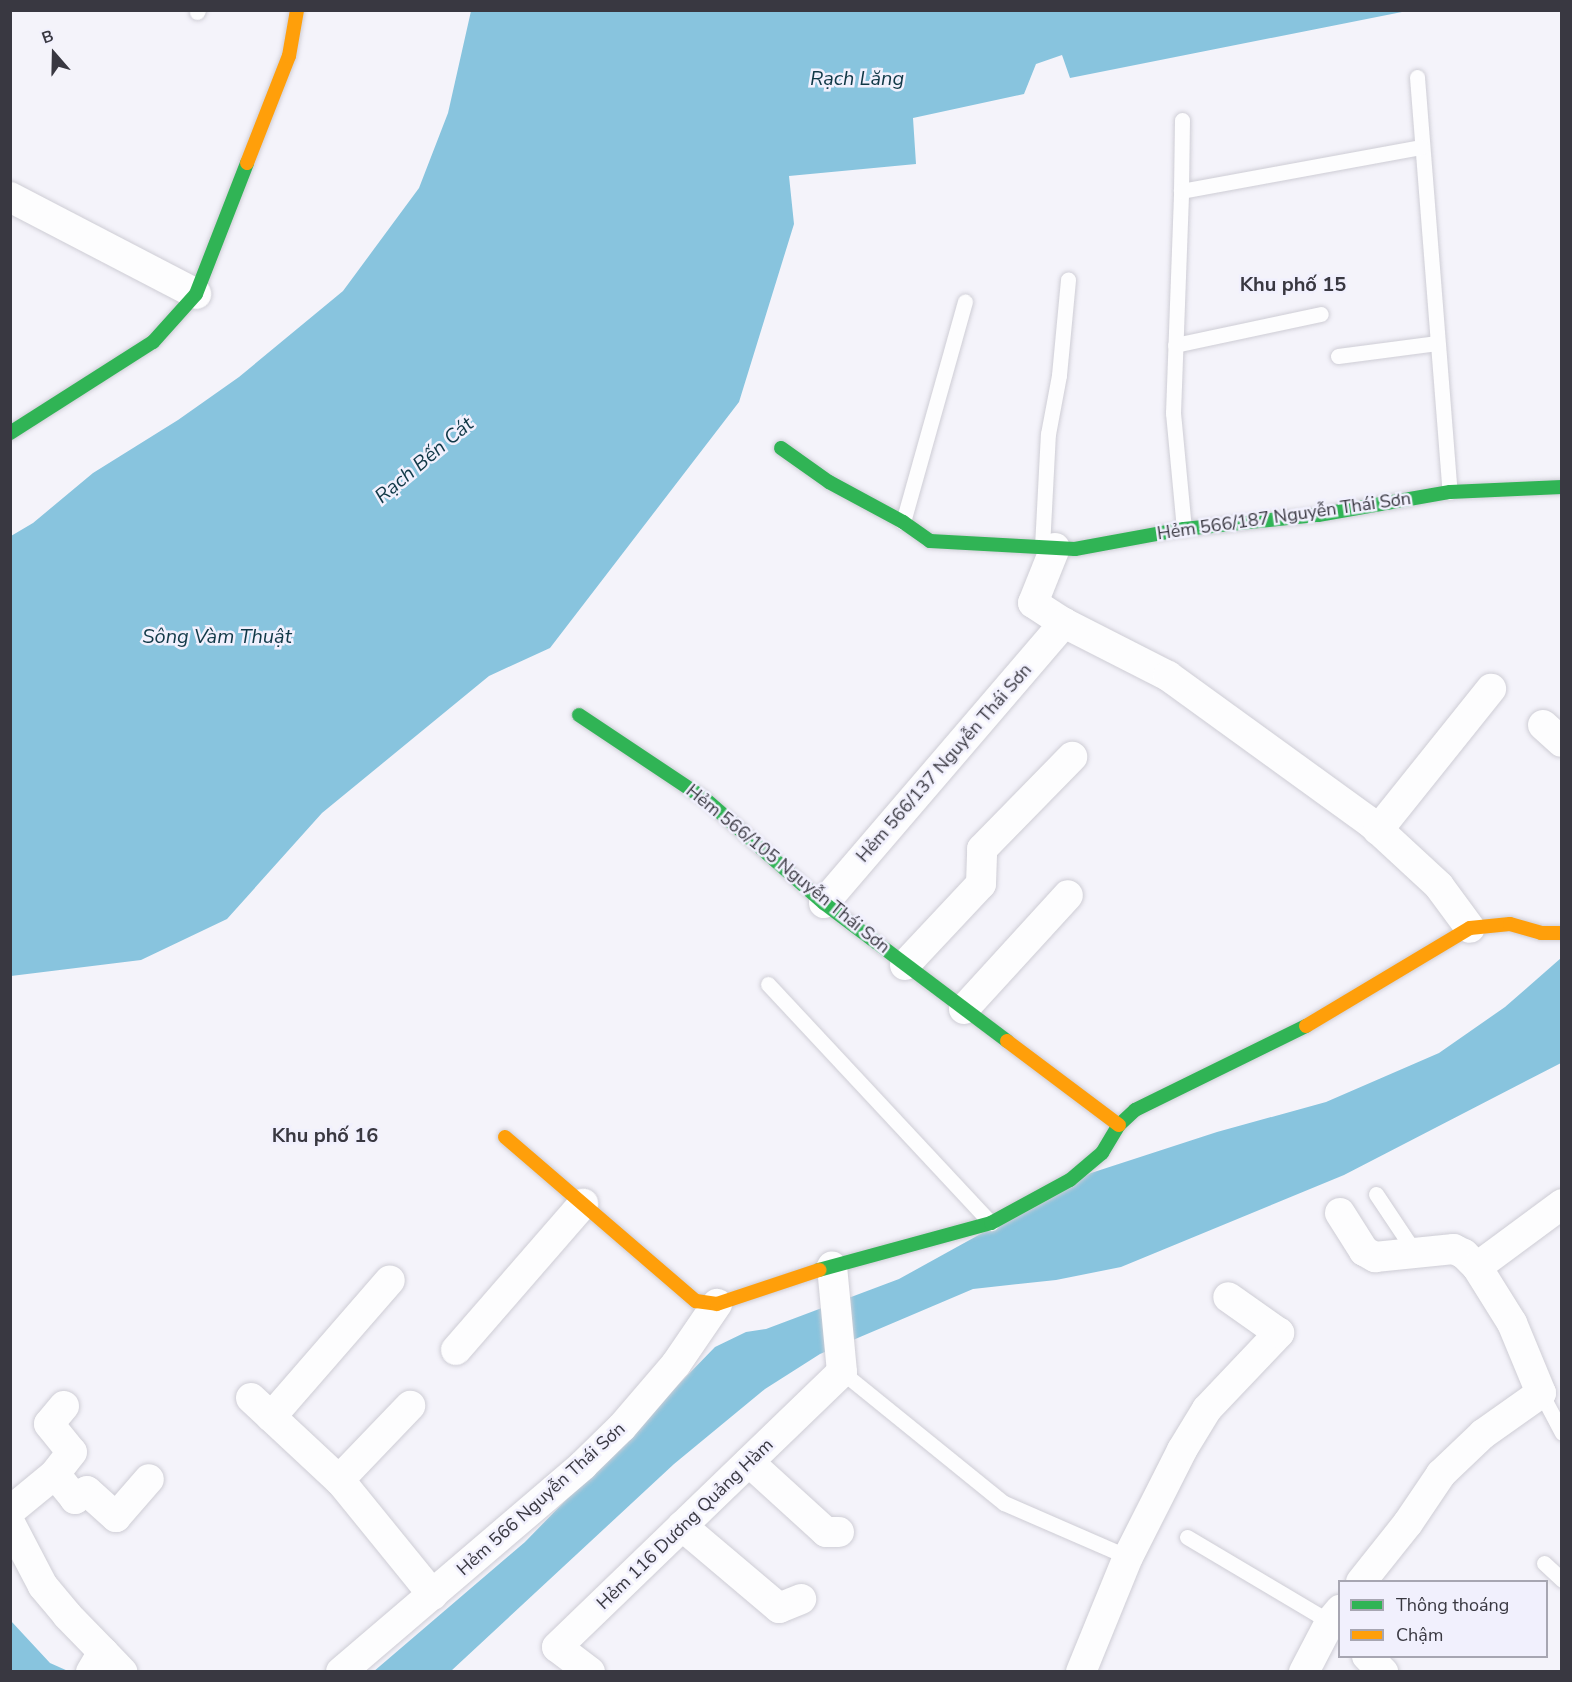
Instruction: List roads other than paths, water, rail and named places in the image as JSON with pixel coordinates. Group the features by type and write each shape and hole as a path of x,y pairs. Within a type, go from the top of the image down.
{"street":[{"path":"10,433 153,342 195,294 289,56 297,10"},
{"path":"10,197 195,294"},
{"name":"Hẻm 566/187 Nguyễn Thái Sơn","path":"781,448 829,482 903,522 930,541 1049,548 1075,549 1184,529 1318,515 1450,492 1562,487"},
{"path":"1049,548 1033,603 1064,623 1168,676 1378,830 1439,886 1470,928"},
{"name":"Hẻm 566/137 Nguyễn Thái Sơn","path":"824,903 1064,623"},
{"path":"1378,830 1491,689"},
{"name":"Hẻm 566/105 Nguyễn Thái Sơn","path":"579,715 705,799 824,903 1119,1125"},
{"name":"Hẻm 566/105 Nguyễn Thái Sơn","path":"905,965 981,884 982,849 1072,757"},
{"path":"964,1009 1068,895"},
{"path":"505,1137 696,1301 717,1304 832,1266 991,1223 1070,1180 1102,1153 1119,1125 1135,1110 1163,1094 1300,1030 1470,928 1510,924 1555,929"},
{"path":"456,1350 583,1204"},
{"path":"1477,1268 1562,1204"},
{"path":"1340,1213 1364,1251 1375,1257 1414,1251 1454,1249 1464,1254 1477,1268 1512,1323 1541,1393 1484,1434 1441,1474 1408,1523 1362,1580"},
{"path":"832,1266 842,1372"},
{"path":"390,1280 261,1407 339,1480 433,1595"},
{"path":"1081,1671 1128,1557 1182,1450 1207,1409 1279,1333 1228,1297"},
{"name":"Hẻm 566 Nguyễn Thái Sơn","path":"341,1671 433,1595 622,1427 676,1364 717,1304"},
{"name":"Hẻm 116 Dương Quảng Hàm","path":"590,1671 557,1647 842,1372"},
{"path":"10,1511 55,1474 72,1452 49,1424 64,1406"},
{"path":"339,1480 410,1406"},
{"path":"749,1462 826,1532 839,1532"},
{"path":"55,1474 75,1498 87,1491 116,1517 149,1479"},
{"path":"10,1523 43,1586 105,1665"},
{"path":"682,1526 779,1608 801,1599"},
{"path":"1304,1671 1336,1621"},
{"path":"1369,1658 1383,1671"}],"lane":[{"path":"1417,77 1420,147 1450,492"},
{"path":"1182,120 1173,413 1184,529"},
{"path":"1181,191 1420,147"},
{"path":"1049,548 1048,434 1059,375 1068,279"},
{"path":"903,522 965,302"},
{"path":"1175,345 1321,314"},
{"path":"1338,356 1437,343"},
{"path":"768,984 991,1223"},
{"path":"1376,1194 1414,1251"},
{"path":"842,1372 1004,1503 1128,1557"},
{"path":"1541,1393 1562,1433"},
{"path":"1187,1537 1336,1621"},
{"path":"1544,1563 1562,1580"}],"water":[{"name":"Sông Vàm Thuật","path":"471,11 1407,11 1070,78 1062,55 1036,64 1024,94 913,118 916,164 789,176 794,224 739,402 550,648 489,676 322,813 227,919 141,960 11,976 11,536 33,523 93,473 178,420 239,377 343,291 419,188 448,113"},
{"path":"1561,958 1561,1063 1344,1175 1121,1267 1056,1280 973,1289 820,1354 765,1389 674,1464 451,1671 373,1672 525,1542 715,1347 746,1332 766,1329 899,1279 1091,1173 1217,1132 1326,1102 1439,1053 1505,1007"},
{"path":"11,1621 50,1663 68,1671 11,1670"}],"district":[{"name":"Khu phố 15","path":"1293,284"},
{"name":"Khu phố 16","path":"325,1135"}],"water label":[{"name":"Rạch Lăng","path":"857,78"},
{"name":"Rạch Bến Cát","path":"424,460"}]}
